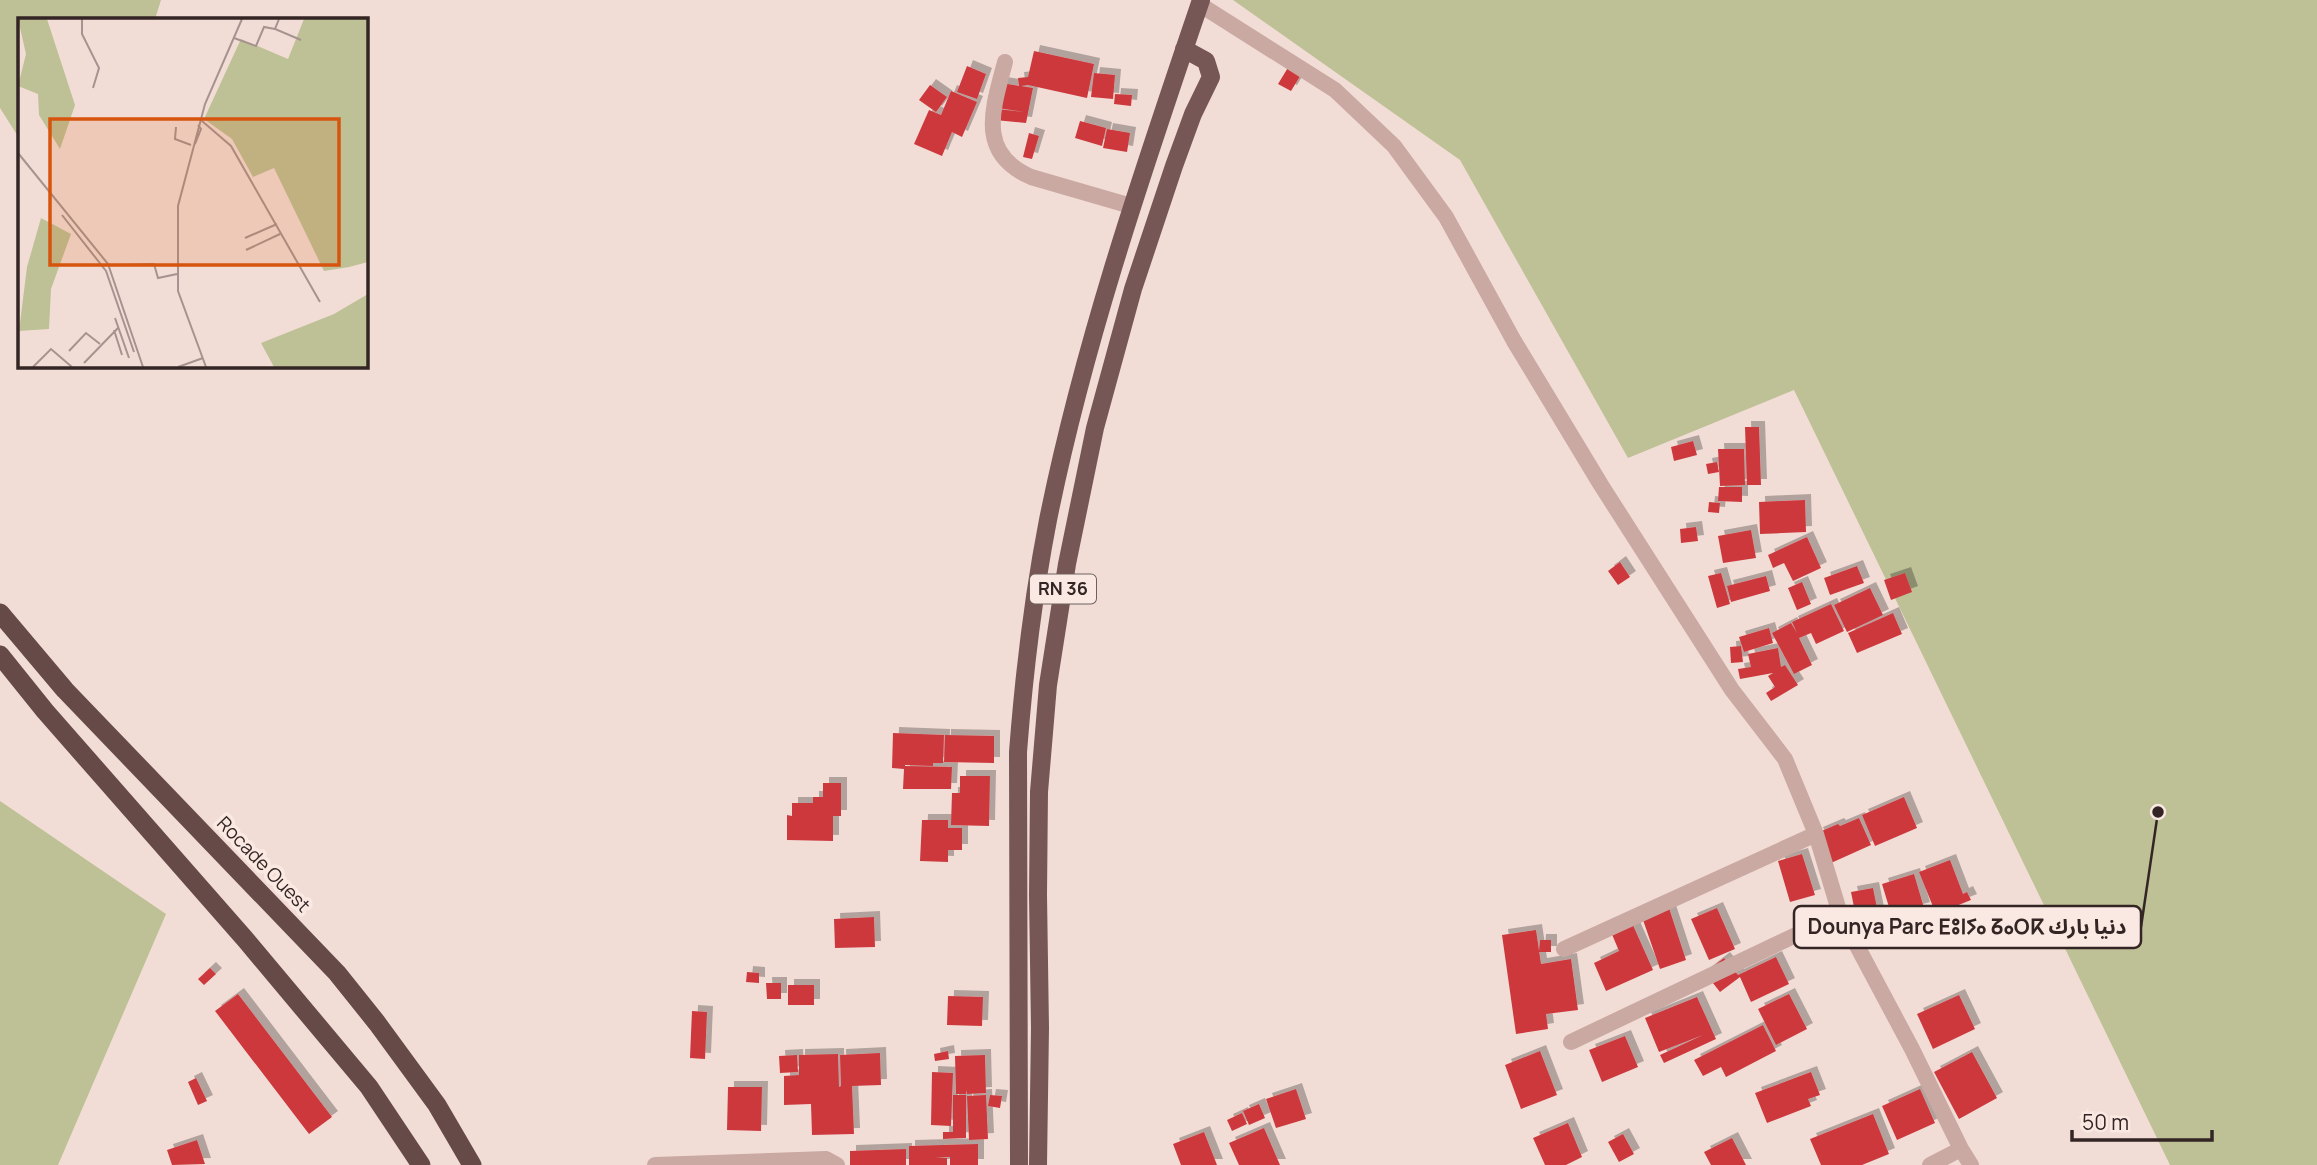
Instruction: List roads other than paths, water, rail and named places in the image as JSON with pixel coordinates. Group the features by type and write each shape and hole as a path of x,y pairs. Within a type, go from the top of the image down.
{"highway":[{"name":"Rocade Ouest","path":"0,612 65,690 337,973 437,1105 472,1165"},
{"path":"0,655 369,1087 421,1165"}],"main road":[{"name":"RN 36","path":"1018,1165 1018,752 1027,650 1039,570 1061,459 1095,328 1131,206 1200,2"},
{"name":"RN 36","path":"1038,1165 1040,1028 1037,844 1048,685 1080,496 1112,362 1169,178 1193,114 1212,77 1206,61 1184,49"}],"street":[{"path":"1200,2 1335,90 1394,146 1446,217 1514,341 1601,485 1732,690 1785,759 1816,834 1840,914 1971,1165"},
{"path":"1005,62 991,119 994,140 1004,159 1021,173 1031,177 1131,206"},
{"path":"1564,949 1816,834"},
{"path":"1571,1042 1840,914"},
{"path":"1930,1165 1961,1149"},
{"path":"655,1165 827,1159 837,1165"}],"place":[{"name":"Dounya Parc ⴹⵓⵏⵢⴰ ⵒⴰⵔⴽ دنيا بارك","path":"2158,812"}]}
